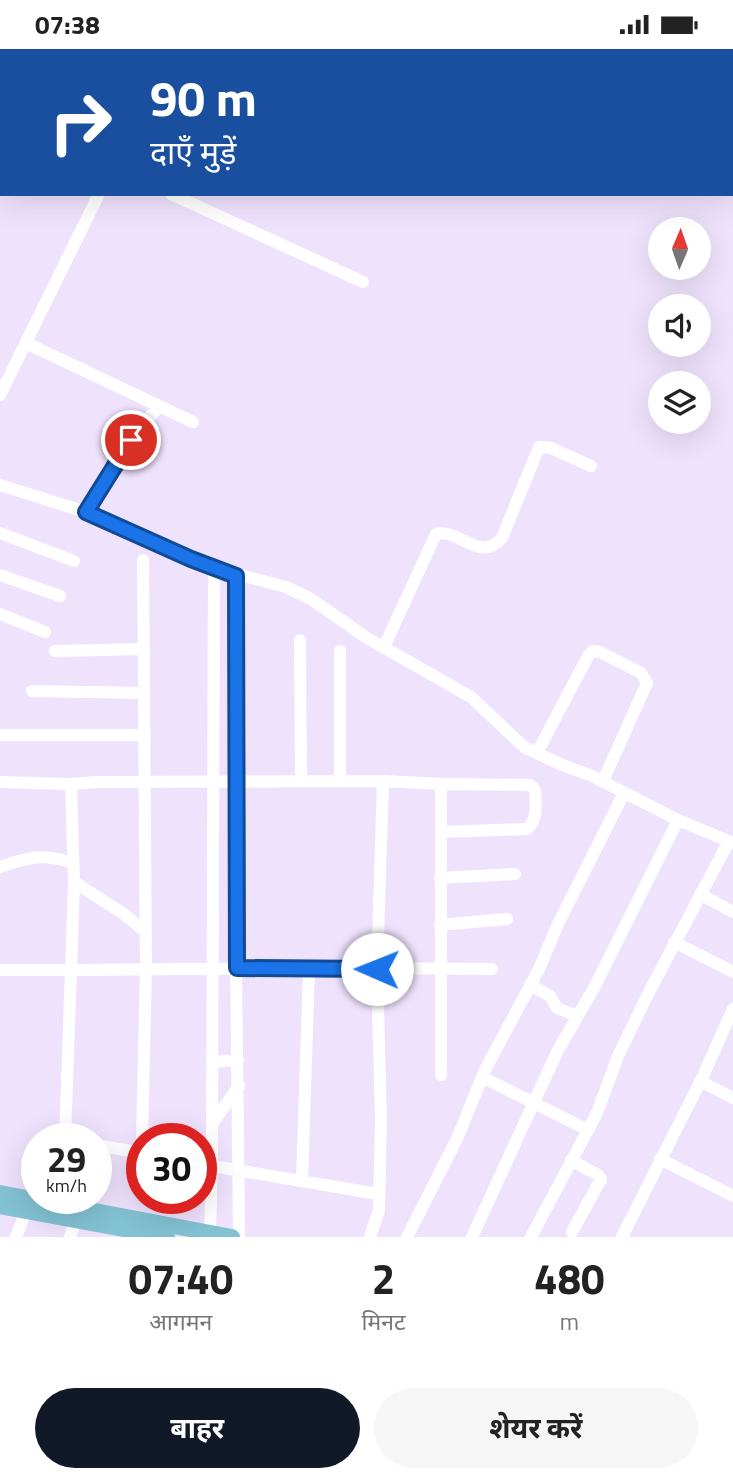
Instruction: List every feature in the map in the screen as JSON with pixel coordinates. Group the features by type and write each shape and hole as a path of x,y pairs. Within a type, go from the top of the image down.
{"main road":[{"path":"0,1193 21,1196"},
{"path":"0,1206 21,1210"},
{"path":"112,1212 226,1236"},
{"path":"43,1214 167,1237"}],"street":[{"path":"0,395 98,196"},
{"path":"175,196 363,282"},
{"path":"26,343 193,422"},
{"path":"86,512 131,440 159,405"},
{"path":"384,647 436,534 448,534 476,547 496,545 502,538 539,447 551,448 591,466"},
{"path":"0,485 86,512 214,568 236,576 286,587 311,599 367,638 471,697 524,747 603,781 678,820 731,842 674,942 618,1056 597,1112 531,1237"},
{"path":"0,533 74,561"},
{"path":"142,1123 146,969 143,559"},
{"path":"212,1123 214,568"},
{"path":"0,575 60,596"},
{"path":"226,1236 240,1171 236,576"},
{"path":"0,614 45,632"},
{"path":"300,640 301,781"},
{"path":"55,651 144,649"},
{"path":"340,651 340,781"},
{"path":"537,753 588,656 593,651 600,652 645,676 648,683 603,781"},
{"path":"32,691 144,693"},
{"path":"0,734 145,736"},
{"path":"370,1237 379,1210 381,1119 377,969 383,781"},
{"path":"0,782 71,785 383,781 530,785 535,790 534,819 527,829 441,832"},
{"path":"441,784 441,1075"},
{"path":"66,1123 74,882 71,785"},
{"path":"407,1237 452,1149 482,1077 624,793"},
{"path":"472,1237 558,1050 678,820"},
{"path":"0,867 46,855 73,863"},
{"path":"213,867 236,867"},
{"path":"440,878 515,874"},
{"path":"74,882 124,914 146,932"},
{"path":"699,894 733,912"},
{"path":"440,925 507,919"},
{"path":"674,942 733,972"},
{"path":"302,1181 309,969"},
{"path":"0,970 492,969"},
{"path":"530,985 550,996 557,1008 577,1016"},
{"path":"622,1237 730,1025 733,1009"},
{"path":"212,1062 239,1061"},
{"path":"482,1077 588,1130"},
{"path":"700,1081 733,1098"},
{"path":"213,1123 239,1086"},
{"path":"660,1159 733,1196"},
{"path":"571,1160 601,1179 572,1231"},
{"path":"217,1167 378,1194"},
{"path":"217,1202 226,1236"},
{"path":"16,1237 25,1214"},
{"path":"70,1237 76,1220"}],"route":[{"path":"131,440 86,512 236,576 237,968 377,969"}]}
